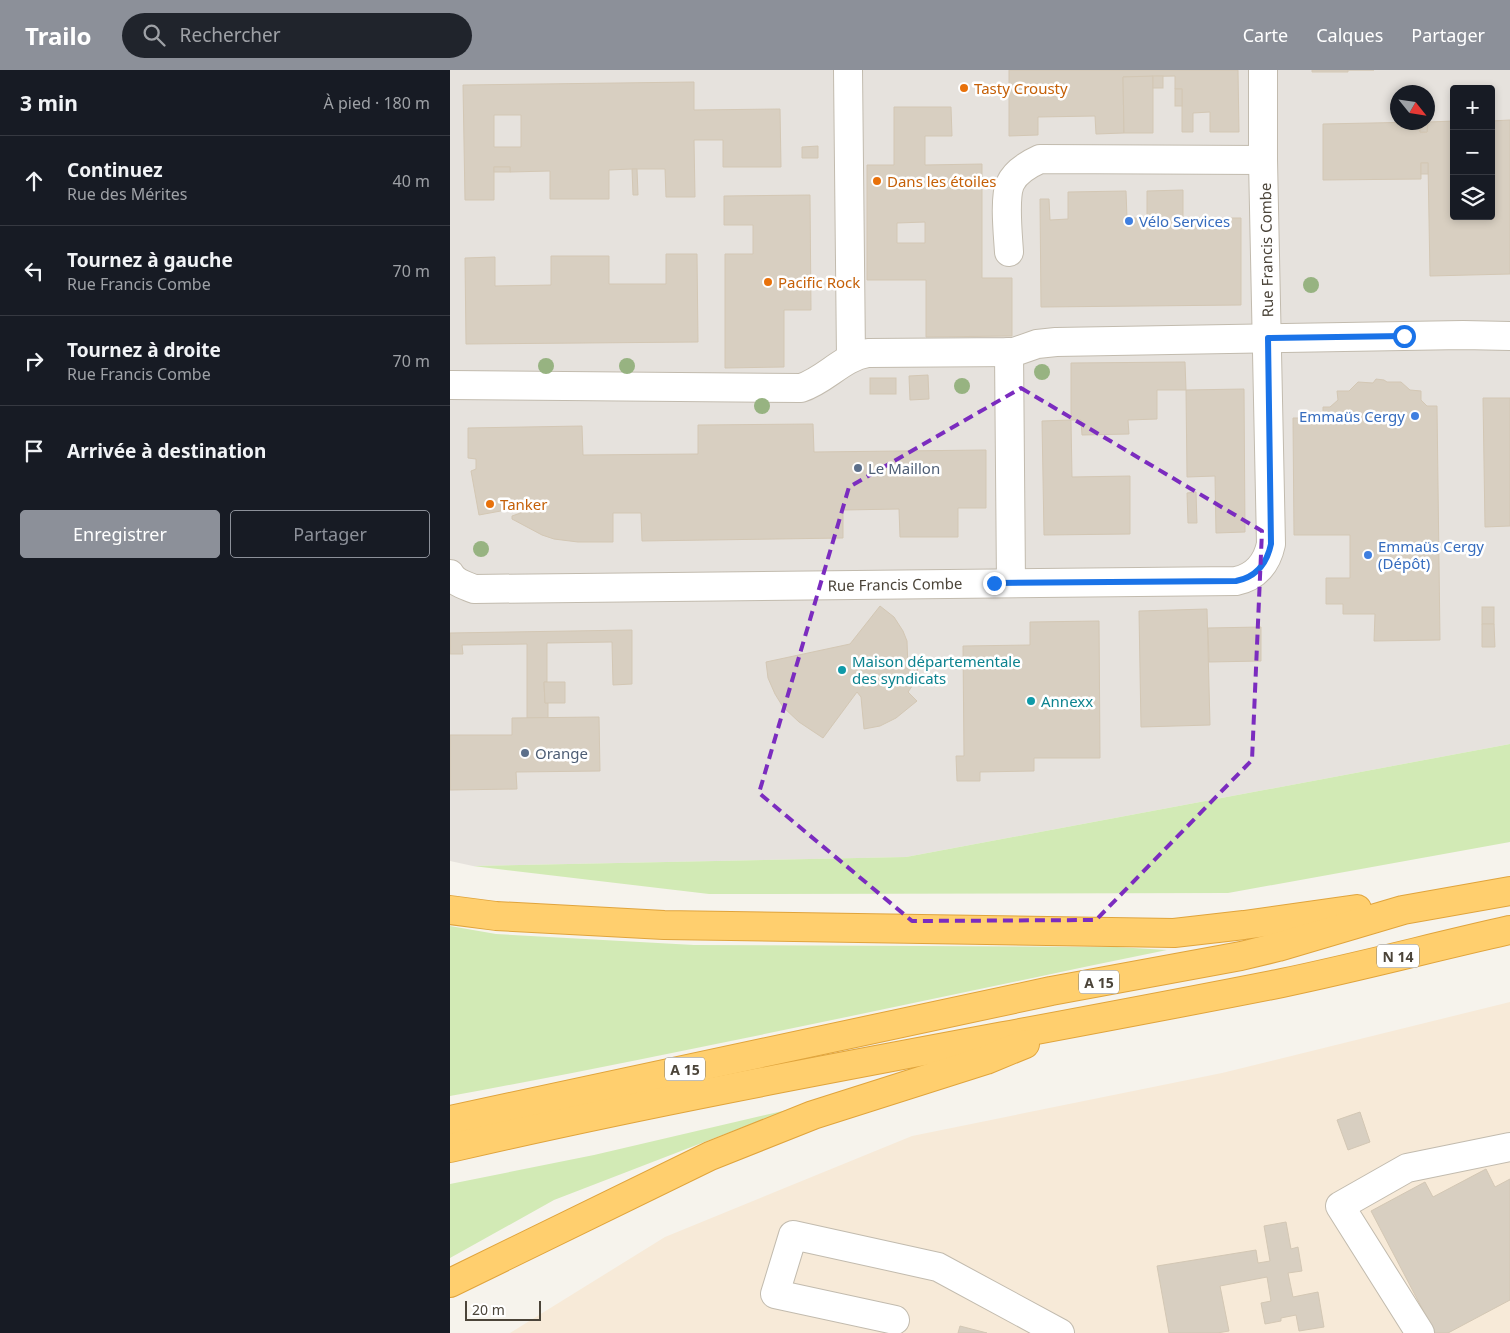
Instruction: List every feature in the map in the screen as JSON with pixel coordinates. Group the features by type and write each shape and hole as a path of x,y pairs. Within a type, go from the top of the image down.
{"highway":[{"path":"450,910 496,916 664,925 1174,933 1359,909 1403,910 1510,891"},
{"name":"A 15","path":"450,1120 920,1018 1051,991 1241,956 1403,910"},
{"name":"N 14","path":"1286,982 1510,930"},
{"name":"A 15","path":"450,1148 593,1116 1286,982"},
{"path":"450,1283 710,1156 813,1115 986,1060 1074,1023"}],"street":[{"path":"848,70 851,358"},
{"name":"Rue Francis Combe","path":"450,574 452,578 474,589 1236,581 1246,579 1256,572 1269,555 1271,544 1263,160 1263,70"},
{"path":"1009,252 1008,199 1010,184 1019,172 1040,159 1263,160"},
{"path":"450,385 801,388 820,379 851,358 868,354 1009,352 1037,344 1056,342 1463,335 1510,336"},
{"path":"1009,352 1011,583"},
{"path":"1420,1333 1340,1206 1407,1168 1510,1147"},
{"path":"895,1320 774,1294 793,1234 938,1267 1060,1333"}],"highlighted area":[{"path":"1021,388 1262,531 1252,760 1096,920 912,921 759,793 849,487"}],"shaded area":[{"path":"450,70 1510,70 1510,744 906,857 473,866 450,861"},
{"path":"1510,1002 1510,1333 510,1333 665,1237 912,1136 1222,1073"}],"green space":[{"path":"1510,744 1510,842 1228,893 709,894 473,866 906,857"},
{"path":"450,926 496,934 694,945 1117,947 1167,950 719,1043 450,1096"},
{"path":"787,1110 554,1200 450,1258 450,1184 594,1155"}],"building":[{"path":"1009,70 1238,70 1239,132 1210,132 1210,112 1193,113 1193,132 1182,132 1182,89 1175,89 1175,76 1123,77 1124,133 1096,134 1095,116 1038,117 1038,135 1009,136"},
{"path":"1312,70 1348,70 1348,72 1312,72"},
{"path":"1153,76 1153,133 1124,133 1123,77"},
{"path":"1153,76 1163,76 1163,88 1153,88"},
{"path":"694,82 694,110 780,109 781,167 723,167 723,140 694,140 695,197 666,197 665,169 632,169 609,170 609,199 550,199 550,171 510,172 510,167 494,167 494,200 465,200 463,85","holes":["494,115 521,115 521,147 494,147"]},
{"path":"1175,89 1182,89 1182,106 1175,106"},
{"path":"894,107 951,107 952,136 925,136 925,165 982,164 982,278 1012,278 1012,336 926,337 926,280 867,280 867,165 894,165","holes":["925,222 925,243 897,243 897,223"]},
{"path":"1510,120 1510,274 1430,276 1428,163 1421,163 1421,179 1323,180 1323,124 1390,123 1390,130 1420,130 1420,132 1427,132 1427,130 1435,130 1435,122 1450,121 1450,220 1495,220 1495,121"},
{"path":"818,146 818,158 802,158 802,147"},
{"path":"1421,163 1428,163 1428,174 1421,174"},
{"path":"494,167 510,167 510,172 494,172"},
{"path":"632,169 637,169 638,195 633,195"},
{"path":"1183,190 1183,218 1241,218 1241,305 1041,307 1040,199 1049,199 1050,220 1068,219 1068,192 1126,191 1127,218 1147,218 1147,191"},
{"name":"Pacific Rock","path":"810,195 811,310 784,310 784,367 725,368 725,254 753,254 753,225 724,225 724,196"},
{"path":"666,254 697,254 698,342 466,344 465,258 495,257 495,286 551,285 551,256 609,256 609,284 666,284"},
{"path":"1185,362 1186,390 1157,390 1157,419 1128,420 1129,434 1082,435 1081,420 1071,420 1071,363"},
{"path":"928,375 929,399 910,400 909,376"},
{"path":"870,378 896,378 896,394 870,394"},
{"path":"1376,379 1387,382 1401,382 1410,390 1421,391 1421,400 1427,406 1437,406 1440,640 1374,641 1375,614 1343,614 1343,604 1326,604 1326,578 1350,578 1350,535 1294,535 1293,418 1323,418 1323,407 1330,407 1338,400 1337,391 1349,391 1358,382 1373,383"},
{"path":"1244,389 1245,532 1216,533 1215,476 1187,477 1186,390"},
{"path":"1483,398 1510,398 1510,526 1485,527"},
{"path":"1071,420 1072,477 1130,476 1130,534 1044,535 1042,421"},
{"path":"813,424 814,452 986,450 986,508 958,508 958,537 900,537 899,509 843,510 843,538 642,541 641,513 613,513 613,542 578,542 554,539 542,535 512,519 512,516 529,510 528,506 479,515 471,471 476,469 476,459 468,458 468,428 582,426 583,455 698,454 698,425"},
{"path":"1196,492 1197,523 1188,523 1187,493"},
{"name":"Maison départementale des syndicats","path":"880,606 894,617 903,631 907,641 908,669 918,667 915,682 908,692 917,701 896,718 880,726 864,729 861,697 857,692 823,738 799,722 783,707 768,678 766,662 850,644"},
{"path":"1482,607 1494,607 1494,624 1482,624"},
{"path":"1207,609 1210,725 1141,727 1139,611"},
{"name":"Annexx","path":"1099,621 1100,758 1034,758 1034,771 980,772 980,781 957,781 956,756 964,756 963,646 1030,645 1030,622"},
{"path":"1482,624 1494,624 1495,647 1482,647"},
{"path":"1261,627 1261,661 1209,662 1208,628"},
{"path":"632,630 632,684 613,685 612,642 547,643 547,682 544,682 545,703 548,703 548,718 527,718 527,644 462,645 463,654 450,654 450,633"},
{"path":"544,682 565,682 565,703 545,703"},
{"name":"Orange","path":"599,717 600,771 516,772 517,789 450,790 450,735 512,735 512,718"},
{"path":"1360,1112 1370,1142 1348,1150 1337,1120"},
{"path":"1486,1169 1495,1187 1510,1179 1510,1300 1448,1333 1435,1333 1371,1211 1425,1182 1433,1197"},
{"path":"1286,1222 1291,1249 1298,1247 1302,1271 1288,1273 1293,1297 1318,1292 1324,1327 1299,1331 1296,1315 1281,1318 1281,1321 1265,1324 1261,1303 1271,1301 1267,1277 1220,1286 1229,1331 1217,1333 1169,1333 1157,1266 1256,1250 1258,1263 1270,1261 1264,1226"},
{"path":"960,1326 987,1333 958,1333"}],"place":[{"name":"Tasty Crousty","path":"964,88"},
{"name":"Dans les étoiles","path":"877,181"},
{"name":"Vélo Services","path":"1129,221"},
{"name":"Pacific Rock","path":"768,282"},
{"name":"Emmaüs Cergy","path":"1415,416"},
{"name":"Le Maillon","path":"858,468"},
{"name":"Tanker","path":"490,504"},
{"name":"Emmaüs Cergy (Dépôt)","path":"1368,555"},
{"name":"Maison départementale des syndicats","path":"842,670"},
{"name":"Annexx","path":"1031,701"},
{"name":"Orange","path":"525,753"}],"route":[{"path":"994,583 1236,581 1246,579 1264,564 1269,555 1271,544 1268,338 1404,336"}]}
